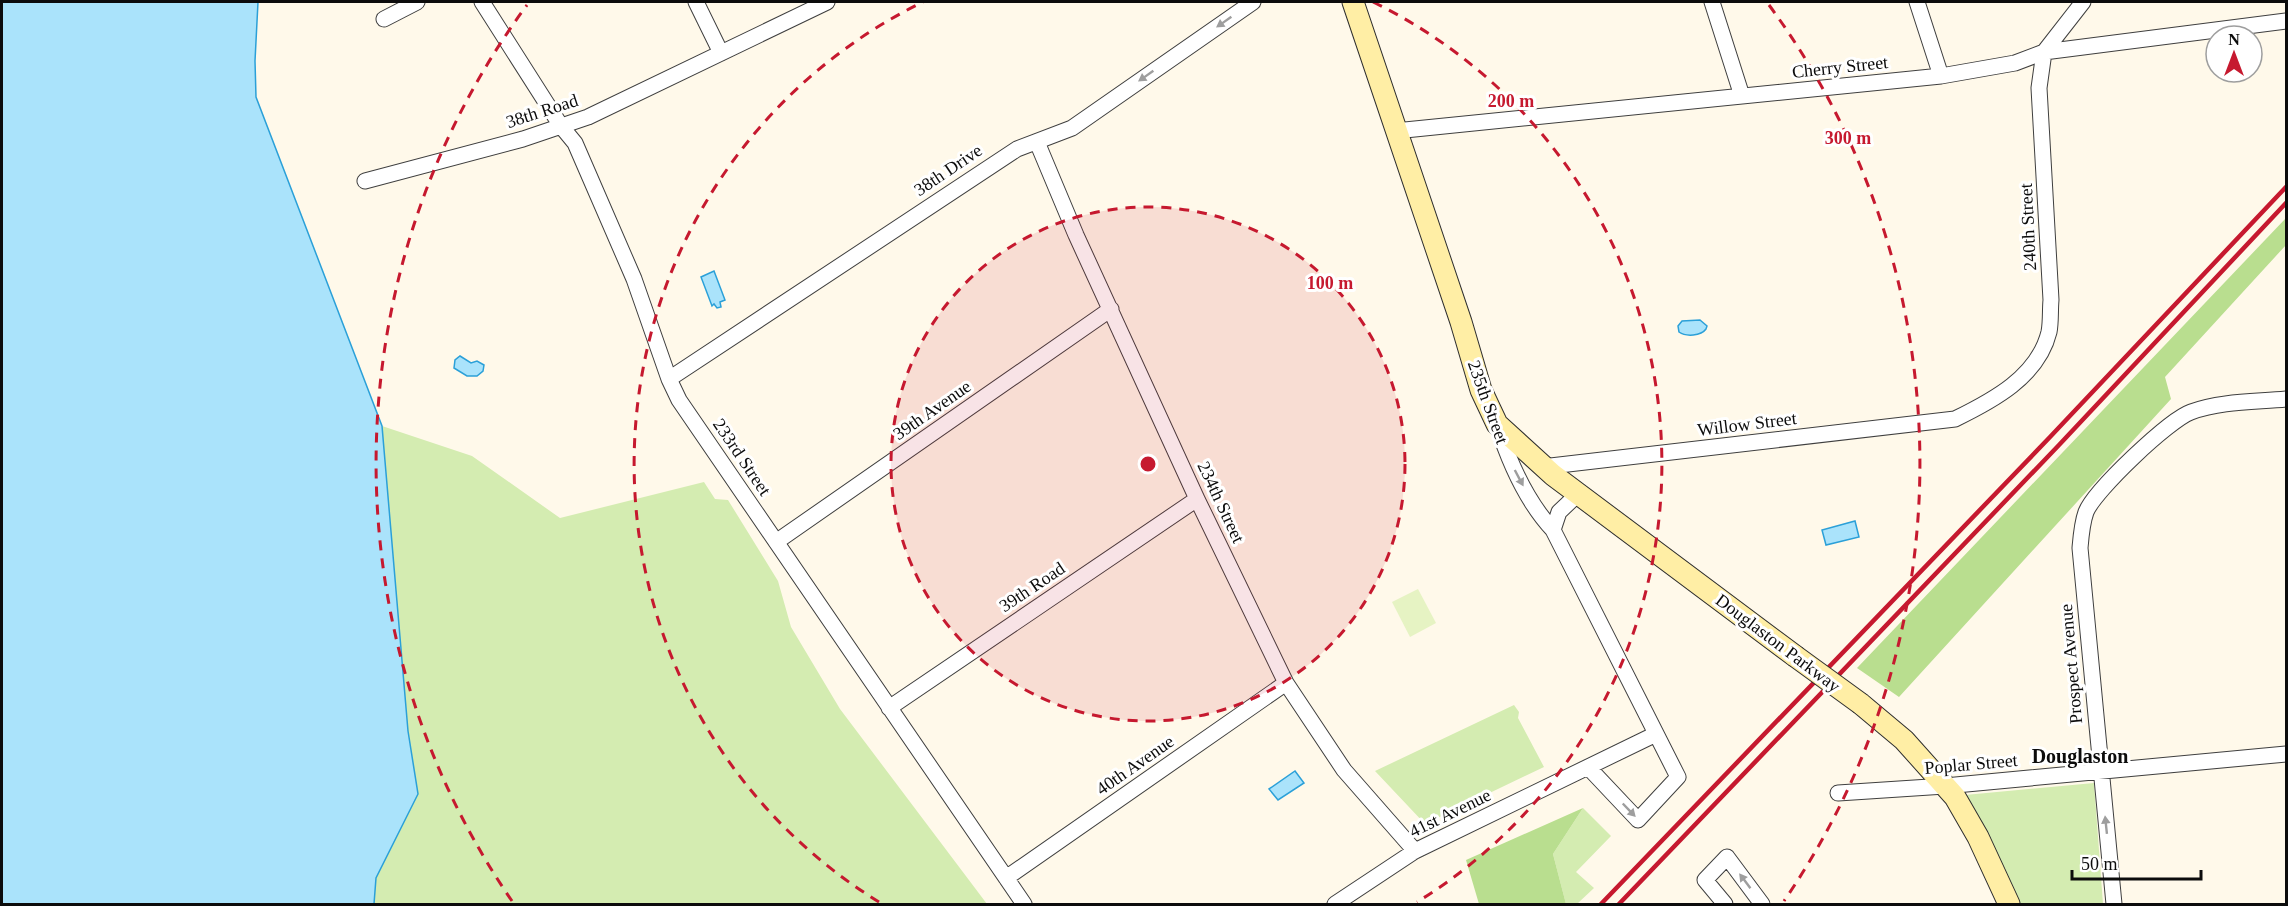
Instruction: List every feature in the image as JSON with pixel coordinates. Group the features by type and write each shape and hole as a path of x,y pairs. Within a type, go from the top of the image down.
{"main road":[{"name":"235th Street","path":"1353,2 1461,322 1481,390 1497,424"},
{"name":"Douglaston Parkway","path":"1497,424 1542,467 1861,704 1904,740 1955,797 1978,837 2009,904"}],"street":[{"path":"384,19 417,2"},
{"name":"233rd Street","path":"482,2 561,126 575,142 634,279 669,379 680,400 1024,904"},
{"path":"696,2 721,53"},
{"name":"38th Road","path":"365,181 523,139 588,117 827,2"},
{"name":"38th Drive","path":"669,379 1017,148 1072,128 1253,2"},
{"path":"1712,2 1742,96"},
{"path":"1917,2 1941,76"},
{"path":"2044,52 2083,2"},
{"name":"Cherry Street","path":"1395,130 1941,76 2015,63 2044,52 2286,21"},
{"name":"240th Street","path":"1955,419 1992,401 2024,375 2038,355 2049,333 2051,300 2039,88 2044,52"},
{"name":"234th Street","path":"1037,142 1197,499 1286,683 1344,770 1415,851"},
{"name":"39th Avenue","path":"776,542 1111,309"},
{"name":"Prospect Avenue","path":"2114,904 2080,548 2086,510 2098,494 2149,442 2183,415 2215,406 2286,399"},
{"name":"Willow Street","path":"1542,467 1955,419"},
{"name":"235th Street","path":"1497,424 1507,455 1539,515 1553,530 1678,777 1638,820 1588,767"},
{"path":"1553,530 1559,512 1578,494"},
{"name":"39th Road","path":"890,708 1197,499"},
{"name":"40th Avenue","path":"1006,878 1286,683"},
{"name":"41st Avenue","path":"1335,904 1415,851 1656,734"},
{"name":"Poplar Street","path":"1838,793 1945,786 2286,754"},
{"path":"1725,904 1705,880 1727,857 1762,904"}],"green space":[{"path":"258,2 256,97 382,426 472,456 560,518 704,482 715,499 728,500 778,581 791,627 840,709 987,904 234,904 240,189"},
{"path":"2286,218 2286,245 2165,377 2171,399 1899,697 1857,668"},
{"path":"1418,589 1436,623 1410,637 1392,602"},
{"path":"1514,705 1519,712 1518,718 1544,767 1425,824 1375,771"},
{"path":"2094,783 2103,904 2018,904 1965,795"},
{"path":"1583,808 1611,836 1576,872 1594,888 1577,904 1566,904 1553,854"},
{"path":"1583,808 1553,854 1566,904 1479,904 1466,860"}],"water":[{"path":"2,2 258,2 256,97 382,426 408,731 418,794 376,878 374,904 2,904"},
{"path":"714,271 725,300 720,302 721,307 717,308 714,304 712,306 701,277"},
{"path":"1700,320 1707,326 1701,333 1689,335 1679,332 1678,326 1682,321"},
{"path":"460,356 471,363 477,361 484,365 483,371 477,376 467,376 454,368 455,360"},
{"path":"1855,521 1859,537 1826,545 1822,530"},
{"path":"1295,771 1304,783 1278,800 1269,789"}],"railway":[{"path":"1601,904 2050,437 2286,187"},
{"path":"1619,904 2059,445 2286,203"}],"district":[{"name":"Douglaston","path":"2080,756"}]}
